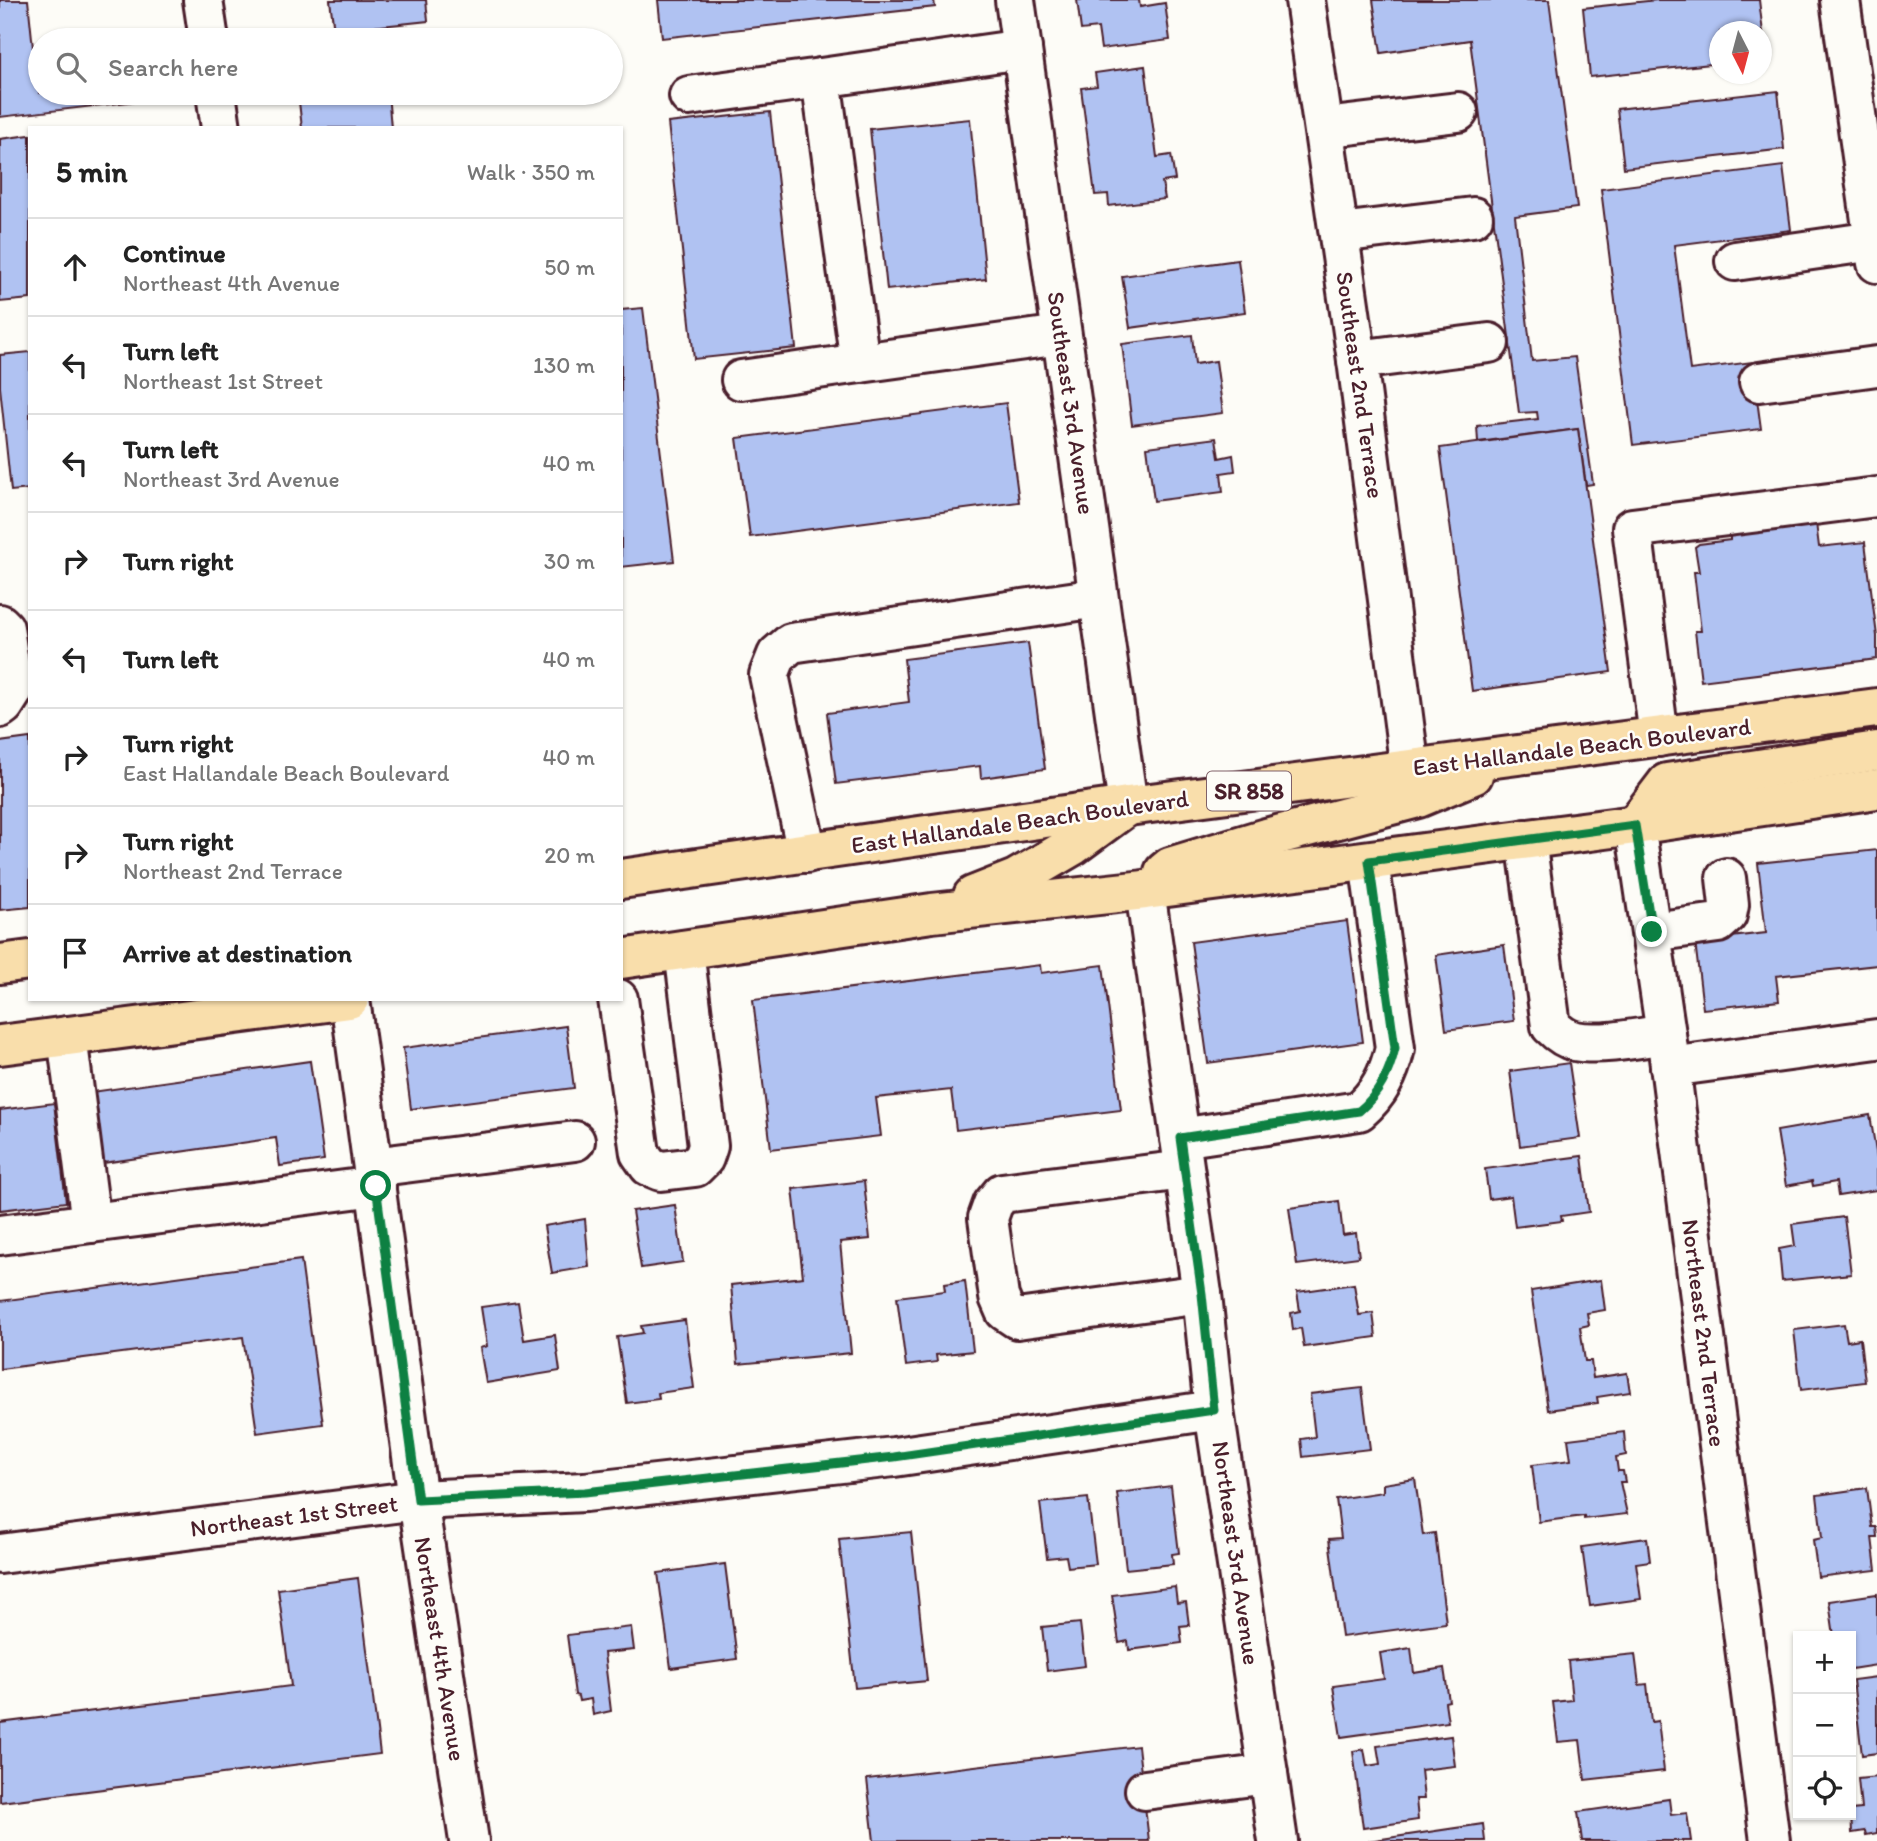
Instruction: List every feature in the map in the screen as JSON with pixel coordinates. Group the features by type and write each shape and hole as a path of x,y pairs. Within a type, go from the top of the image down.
{"main road":[{"name":"East Hallandale Beach Boulevard","path":"623,879 1128,806 1877,708"},
{"path":"1635,825 1667,783 1877,751"},
{"path":"1145,890 1170,867 1418,797 1517,756"},
{"path":"623,959 932,913 1145,890 1369,861 1877,789"},
{"path":"932,913 1016,879 1074,845 1128,806"},
{"path":"0,964 28,960"},
{"path":"0,1045 335,1001"}],"street":[{"path":"203,0 207,28"},
{"name":"Southeast 3rd Avenue","path":"1015,0 1128,806"},
{"name":"Southeast 2nd Terrace","path":"1305,0 1357,360 1410,770"},
{"path":"1735,261 1875,252 1861,36 1840,0"},
{"path":"689,96 1022,49"},
{"path":"821,78 860,363"},
{"path":"218,105 221,126"},
{"path":"1324,128 1458,112"},
{"path":"1339,233 1473,217"},
{"path":"741,380 1061,335"},
{"path":"1357,360 1489,343"},
{"path":"1759,382 1877,366"},
{"path":"1659,737 1632,528 1877,497"},
{"path":"807,853 769,675 777,655 791,643 1098,598"},
{"path":"0,624 4,628 13,691 0,708"},
{"name":"Northeast 2nd Terrace","path":"1635,825 1668,1050 1770,1841"},
{"path":"1526,839 1551,1027 1561,1036 1575,1041 1620,1040 1668,1050 1877,1039"},
{"path":"1202,1294 1017,1319 1005,1311 999,1297 988,1218 993,1204 1002,1193 1182,1154 1359,1111 1374,1099 1391,1066 1395,1048 1369,861"},
{"path":"1652,932 1718,923 1727,915 1729,905 1726,878"},
{"name":"Northeast 3rd Avenue","path":"1145,890 1202,1294 1214,1410 1278,1841"},
{"path":"618,1001 640,1153 649,1166 661,1171 695,1167 704,1158 708,1146 684,950"},
{"name":"Northeast 4th Avenue","path":"350,1001 418,1500 469,1841"},
{"path":"67,1036 91,1223"},
{"path":"0,1235 91,1223 575,1141"},
{"name":"Northeast 1st Street","path":"0,1554 418,1500 585,1492 894,1457 1214,1410"},
{"path":"1145,1790 1268,1774"}],"building":[{"path":"0,0 28,0 31,28 28,28 28,105 103,105 0,117"},
{"path":"330,0 426,0 428,21 362,28 334,28"},
{"path":"658,0 934,0 935,7 662,38"},
{"path":"1077,0 1139,0 1140,7 1165,3 1170,40 1101,49 1098,28 1081,30"},
{"path":"1373,0 1549,0 1577,208 1515,216 1532,361 1575,357 1593,484 1586,485 1578,429 1478,442 1477,426 1538,419 1537,412 1519,413 1470,40 1381,53"},
{"path":"1657,0 1759,0 1762,21 1709,21 1709,64 1590,77 1583,8"},
{"path":"1145,66 1157,157 1171,155 1175,180 1162,182 1165,199 1109,206 1108,194 1095,195 1081,88 1097,86 1095,73"},
{"path":"1778,91 1784,149 1624,168 1617,109"},
{"path":"299,105 389,105 391,126 302,126"},
{"path":"770,112 796,348 694,359 668,123"},
{"path":"970,119 986,279 887,290 870,129"},
{"path":"28,135 28,299 0,302 0,139"},
{"path":"1783,166 1791,230 1674,245 1690,370 1752,362 1761,429 1633,445 1601,189"},
{"path":"1238,260 1245,312 1130,328 1122,276"},
{"path":"643,308 674,561 623,567 623,310"},
{"path":"1192,335 1195,364 1216,361 1223,413 1132,425 1122,344"},
{"path":"28,352 28,489 11,491 0,387 0,355"},
{"path":"1006,403 1019,502 750,537 737,438"},
{"path":"1578,429 1611,672 1472,691 1440,448"},
{"path":"1216,438 1219,458 1233,455 1235,471 1221,473 1223,492 1154,501 1147,447"},
{"path":"1816,523 1819,547 1865,542 1877,636 1877,659 1701,681 1695,631 1701,631 1694,572 1699,572 1695,547 1699,544 1730,540 1730,534"},
{"path":"1028,643 1045,769 981,778 980,766 836,784 827,713 909,702 904,659"},
{"path":"28,738 28,907 0,910 0,742"},
{"path":"1877,850 1877,965 1776,976 1779,1001 1703,1009 1695,941 1766,933 1758,863"},
{"path":"1347,921 1363,1042 1208,1063 1191,942"},
{"path":"1504,945 1514,1021 1446,1030 1436,955"},
{"path":"1040,965 1041,973 1103,965 1121,1110 956,1130 951,1090 876,1098 881,1136 771,1149 753,1000"},
{"path":"566,1026 574,1088 411,1109 403,1048"},
{"path":"310,1061 324,1160 280,1166 276,1138 96,1164 85,1093"},
{"path":"1569,1063 1580,1138 1520,1146 1510,1071"},
{"path":"54,1103 66,1202 0,1210 0,1110"},
{"path":"1870,1115 1877,1158 1877,1190 1838,1196 1836,1182 1813,1186 1812,1181 1786,1186 1777,1131"},
{"path":"1582,1156 1589,1212 1561,1216 1562,1221 1515,1227 1511,1196 1489,1199 1485,1169"},
{"path":"864,1181 870,1239 840,1242 851,1353 738,1364 731,1285 803,1277 793,1189"},
{"path":"1339,1201 1343,1235 1356,1233 1359,1257 1297,1265 1289,1208"},
{"path":"675,1205 683,1262 641,1268 632,1211"},
{"path":"1844,1217 1851,1274 1782,1281 1779,1249 1795,1246 1792,1224"},
{"path":"585,1219 589,1267 552,1273 544,1226"},
{"path":"301,1260 323,1424 257,1433 243,1337 0,1369 0,1301"},
{"path":"1601,1280 1605,1310 1587,1313 1589,1325 1580,1327 1585,1361 1591,1361 1593,1378 1627,1373 1630,1392 1597,1397 1598,1403 1548,1410 1531,1291"},
{"path":"965,1281 973,1351 936,1355 937,1362 906,1366 897,1297 945,1291 944,1284"},
{"path":"1354,1284 1359,1315 1373,1313 1376,1337 1304,1347 1301,1328 1293,1330 1291,1313 1300,1311 1297,1292"},
{"path":"518,1302 524,1340 555,1335 560,1371 486,1383 480,1348 487,1346 481,1307"},
{"path":"685,1320 694,1388 658,1393 659,1399 627,1403 617,1337 643,1333 641,1326"},
{"path":"1844,1324 1847,1341 1860,1339 1865,1382 1801,1390 1794,1330"},
{"path":"1362,1388 1370,1449 1303,1457 1301,1439 1315,1437 1310,1394"},
{"path":"1624,1432 1626,1455 1616,1457 1618,1471 1623,1471 1625,1482 1620,1482 1627,1514 1539,1522 1532,1465 1571,1460 1568,1439"},
{"path":"1415,1479 1423,1535 1435,1533 1446,1623 1342,1637 1329,1539 1341,1538 1336,1499 1383,1492 1383,1484"},
{"path":"1171,1486 1179,1553 1172,1554 1173,1564 1126,1569 1117,1493"},
{"path":"1867,1488 1872,1527 1876,1527 1877,1537 1872,1537 1876,1570 1818,1577 1813,1540 1822,1538 1817,1495"},
{"path":"1088,1498 1096,1564 1068,1567 1066,1556 1047,1558 1040,1503"},
{"path":"911,1532 927,1681 855,1688 839,1539"},
{"path":"1647,1538 1650,1561 1636,1563 1641,1599 1590,1606 1582,1547"},
{"path":"725,1564 737,1659 671,1668 658,1573"},
{"path":"358,1578 380,1754 0,1802 0,1723 291,1686 278,1589"},
{"path":"1175,1587 1177,1603 1186,1602 1189,1625 1180,1626 1182,1643 1129,1650 1128,1641 1119,1643 1112,1595"},
{"path":"1877,1594 1877,1665 1856,1668 1856,1631 1833,1631 1829,1601"},
{"path":"1080,1623 1085,1666 1047,1671 1042,1627"},
{"path":"631,1627 634,1650 604,1653 611,1711 593,1715 591,1699 579,1701 575,1695 567,1635"},
{"path":"1411,1648 1414,1673 1444,1668 1449,1701 1445,1702 1448,1722 1341,1737 1333,1686 1384,1679 1380,1653"},
{"path":"1635,1654 1639,1685 1647,1684 1651,1722 1658,1721 1664,1771 1585,1780 1580,1740 1558,1742 1553,1702 1572,1700 1568,1661"},
{"path":"1877,1677 1877,1753 1862,1755 1856,1680"},
{"path":"1451,1736 1455,1766 1421,1770 1424,1799 1416,1799 1418,1820 1363,1828 1353,1751 1364,1749 1367,1766 1380,1764 1377,1746"},
{"path":"1138,1746 1149,1841 874,1841 867,1779"},
{"path":"1877,1777 1877,1833 1852,1833 1851,1820 1856,1820 1856,1810 1861,1809 1858,1779"},
{"path":"1669,1799 1671,1815 1687,1813 1691,1841 1582,1841 1578,1812"},
{"path":"1483,1824 1485,1841 1368,1841"}],"route":[{"path":"376,1186 418,1500 585,1492 894,1457 1214,1410 1202,1294 1180,1138 1359,1111 1374,1099 1391,1066 1395,1048 1369,861 1635,825 1652,932"}]}
